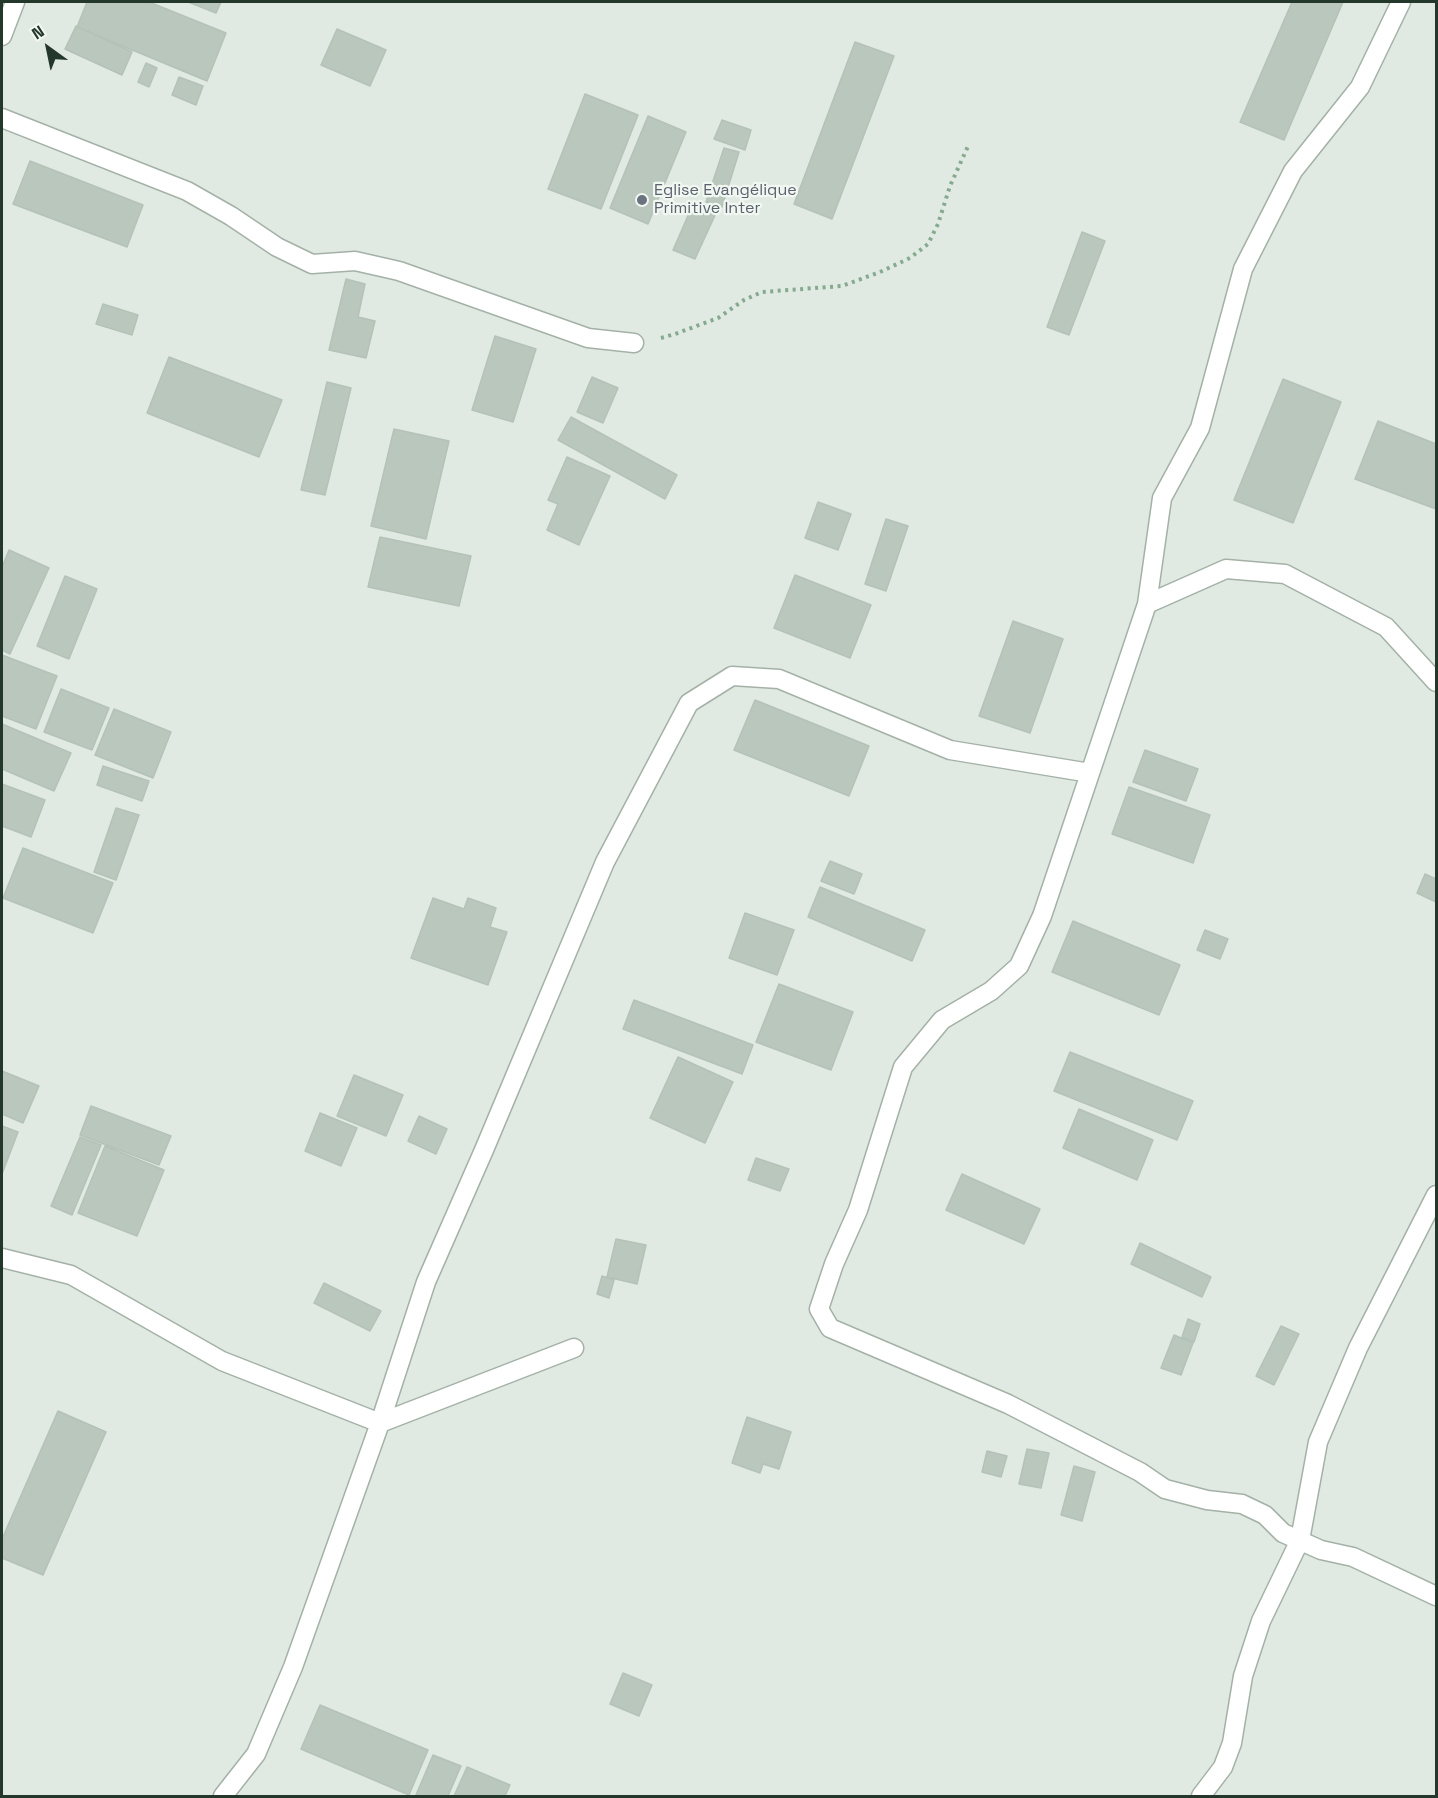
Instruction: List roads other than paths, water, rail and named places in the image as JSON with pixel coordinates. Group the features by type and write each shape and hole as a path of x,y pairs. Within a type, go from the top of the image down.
{"street":[{"path":"2,36 15,2"},
{"path":"1401,2 1360,87 1293,171 1242,269 1200,428 1162,498 1147,604 1042,916 1019,966 991,992 942,1020 903,1067 858,1210 834,1264 819,1309 830,1328 1008,1404 1140,1472 1165,1490 1207,1500 1242,1504 1265,1515 1283,1533 1321,1550 1353,1557 1437,1596"},
{"path":"2,118 187,191 231,216 277,247 312,264 355,261 399,271 588,338 634,343"},
{"path":"1147,604 1226,569 1285,574 1386,627 1437,682"},
{"path":"223,1797 256,1755 293,1667 380,1424 426,1282 605,862 689,703 732,676 780,679 950,750 1090,773"},
{"path":"1201,1797 1223,1767 1232,1743 1242,1676 1257,1632 1300,1540 1318,1442 1358,1348 1437,1195"},
{"path":"2,1258 71,1275 222,1361 380,1424 574,1348"}],"place":[{"name":"Eglise Evangélique Primitive Inter","path":"642,200"}]}
